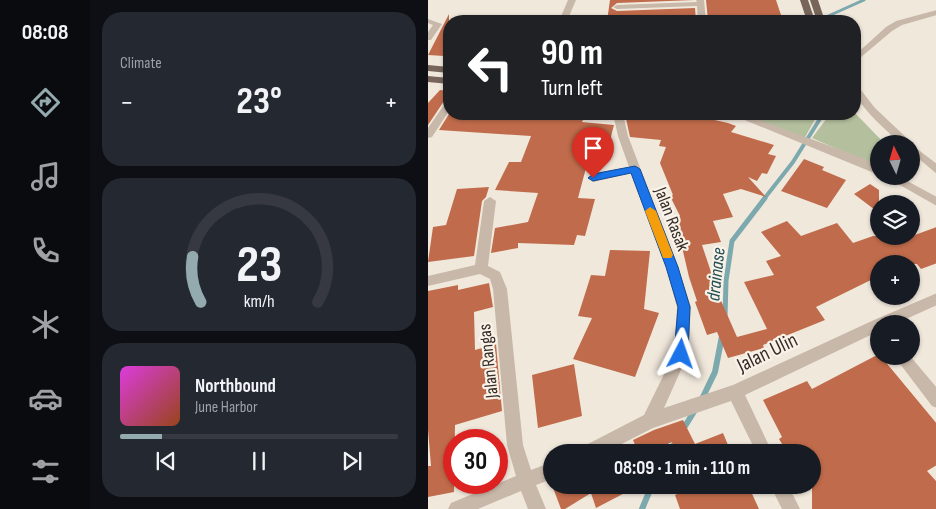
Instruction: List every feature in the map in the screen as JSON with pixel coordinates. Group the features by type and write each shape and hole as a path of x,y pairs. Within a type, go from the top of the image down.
{"main road":[{"path":"804,0 809,15"},
{"path":"814,0 819,15"},
{"path":"428,68 443,69"},
{"path":"429,81 443,81"}],"street":[{"path":"566,15 572,0"},
{"path":"617,7 700,2 701,15"},
{"path":"861,54 889,28 899,23 936,12"},
{"path":"428,21 438,24 428,38"},
{"path":"861,96 872,110 898,135"},
{"path":"428,135 443,113"},
{"name":"Jalan Rasak","path":"620,120 635,169 672,267 684,307 681,354 650,421"},
{"path":"751,120 870,167"},
{"path":"920,155 936,170"},
{"path":"593,178 635,169"},
{"path":"906,185 936,202"},
{"path":"428,281 481,269 490,201"},
{"name":"Jalan Rangas","path":"481,269 495,276 500,290 516,445 526,482 537,509"},
{"name":"Jalan Ulin","path":"902,315 936,299"},
{"name":"Jalan Ulin","path":"605,444 650,421 735,392 870,330"},
{"path":"908,365 936,401"},
{"path":"735,392 760,444"},
{"path":"457,509 543,474"},
{"path":"784,494 791,509"}],"green space":[{"path":"861,119 876,135 870,135 870,163 812,138 826,120"},
{"path":"758,120 815,120 804,139"}],"building":[{"path":"610,0 694,0 617,3 611,8 617,11 695,8 696,15 608,15"},
{"path":"706,0 776,0 781,15 708,15"},
{"path":"443,26 443,56 428,55"},
{"path":"440,90 443,90 443,102 428,125 428,103"},
{"path":"445,120 583,120 582,122 614,125 610,140 594,138 578,198 595,199 585,236 577,235 574,245 518,243 518,248 491,253 495,228 528,222 538,193 495,190 509,162 521,162 531,136 439,130"},
{"path":"626,120 715,120 736,126 731,132 774,145 768,154 776,156 767,174 762,173 757,181 748,177 766,197 741,189 723,194 733,217 713,221 721,242 702,245 719,296 737,337 767,329 744,282 774,275 766,261 781,256 761,232 787,221 801,236 837,223 853,243 870,237 870,245 920,245 920,233 937,227 937,263 921,269 920,255 870,255 870,280 816,307 825,320 763,345 764,348 728,358 717,332 707,335 695,302 697,301 689,277 675,217 680,216 670,196 673,195 660,163 666,147 659,146 661,140 630,137"},
{"path":"804,159 824,167 822,170 846,180 827,208 781,191"},
{"path":"870,184 879,190 879,195 870,195 870,206 854,194"},
{"path":"489,187 486,197 482,201 474,256 428,262 433,227 446,225 457,189"},
{"path":"610,250 650,251 644,309 659,313 635,377 573,359 592,318 578,316 591,275 605,276"},
{"path":"489,283 493,307 474,312 475,350 496,344 502,411 455,425 455,429 443,429 444,494 428,497 428,466 431,466 428,430 428,291 458,285 458,290"},
{"path":"870,359 870,365 888,365 937,424 937,465 927,471 937,482 937,509 812,509 812,494 821,494 821,444 782,444 779,439 782,437 763,400 807,381 812,389"},
{"path":"574,364 582,416 538,428 532,375"},
{"path":"683,420 695,444 673,444 672,442 668,444 635,444 633,440"},
{"path":"723,433 728,444 695,444"},
{"path":"555,494 589,494 565,509 561,509"},
{"path":"591,494 623,494 596,508"},
{"path":"752,494 759,509 680,509 675,495"}],"waterway":[{"name":"drainase","path":"830,15 864,0"},
{"name":"drainase","path":"764,199 793,162 819,120"},
{"name":"drainase","path":"725,318 726,281 732,241 765,198"},
{"name":"drainase","path":"702,399 715,372 722,336"},
{"name":"drainase","path":"682,431 695,410"},
{"name":"drainase","path":"674,444 677,440"},
{"name":"drainase","path":"642,509 648,494"}],"slow traffic":[{"path":"650,211 667,255"}],"route":[{"path":"593,178 635,169 672,267 684,307 681,354"}]}
